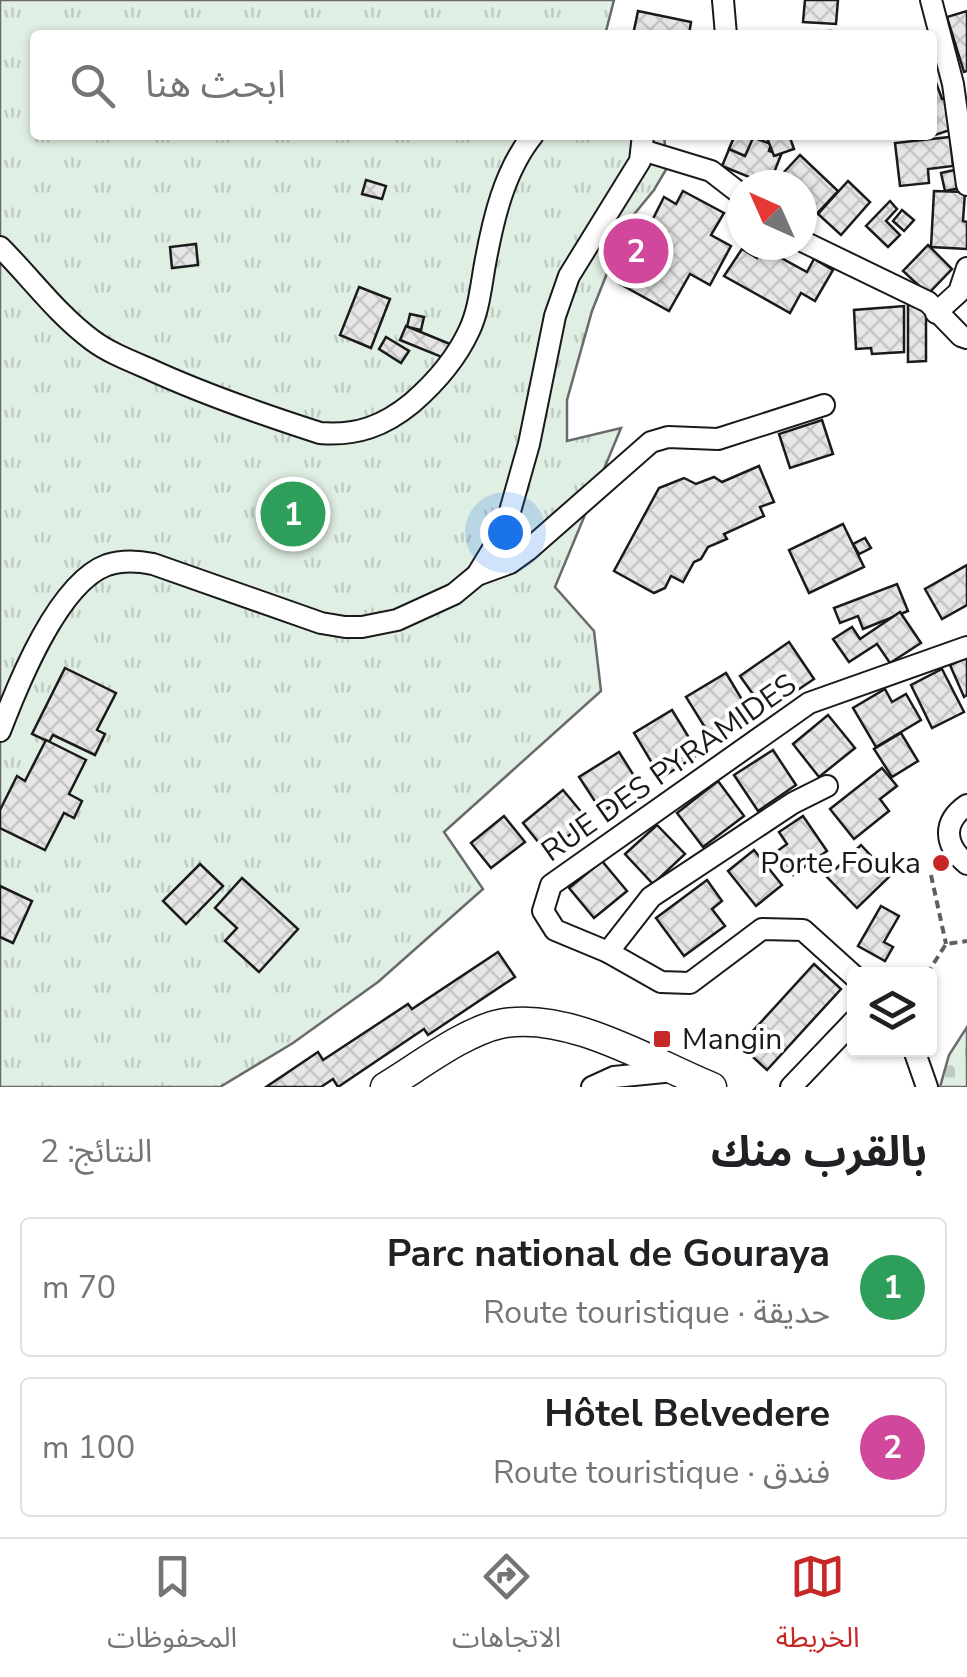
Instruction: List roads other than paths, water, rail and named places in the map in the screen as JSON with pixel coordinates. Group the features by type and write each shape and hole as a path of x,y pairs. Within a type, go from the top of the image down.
{"main road":[{"path":"384,1087 481,1032 500,1024 522,1023 567,1028 630,1050 712,1087"}],"street":[{"path":"723,0 726,30"},
{"path":"931,0 953,84 967,184"},
{"path":"0,247 59,313 94,342 177,382 320,433 344,435 394,418 421,395 458,351 478,305 495,218 511,171 529,140"},
{"path":"0,732 62,604 81,582 107,565 136,561 154,564 321,622 362,627 397,620 454,594 477,575 505,529 529,444 555,316 569,276 640,162 642,143 711,171 727,183"},
{"path":"817,248 928,302 967,338"},
{"path":"936,313 959,292 967,268"},
{"path":"477,575 510,563 528,550 651,442 668,437 718,439 824,405"},
{"name":"RUE DES PYRAMIDES","path":"847,970 803,930 762,928 690,982 662,982 608,952 555,930 543,911 551,885 809,702 967,647"},
{"path":"608,952 650,897 793,803 827,786"},
{"path":"967,804 953,814 947,829 956,855 967,864"},
{"path":"797,1085 847,1029"},
{"path":"917,1057 928,1087"},
{"path":"592,1087 614,1077 674,1071"}],"place":[{"name":"Hôtel Belvedere","path":"636,251"},
{"name":"Parc national de Gouraya","path":"293,514"},
{"name":"Porte Fouka","path":"941,863"},
{"name":"Mangin","path":"662,1039"}]}
